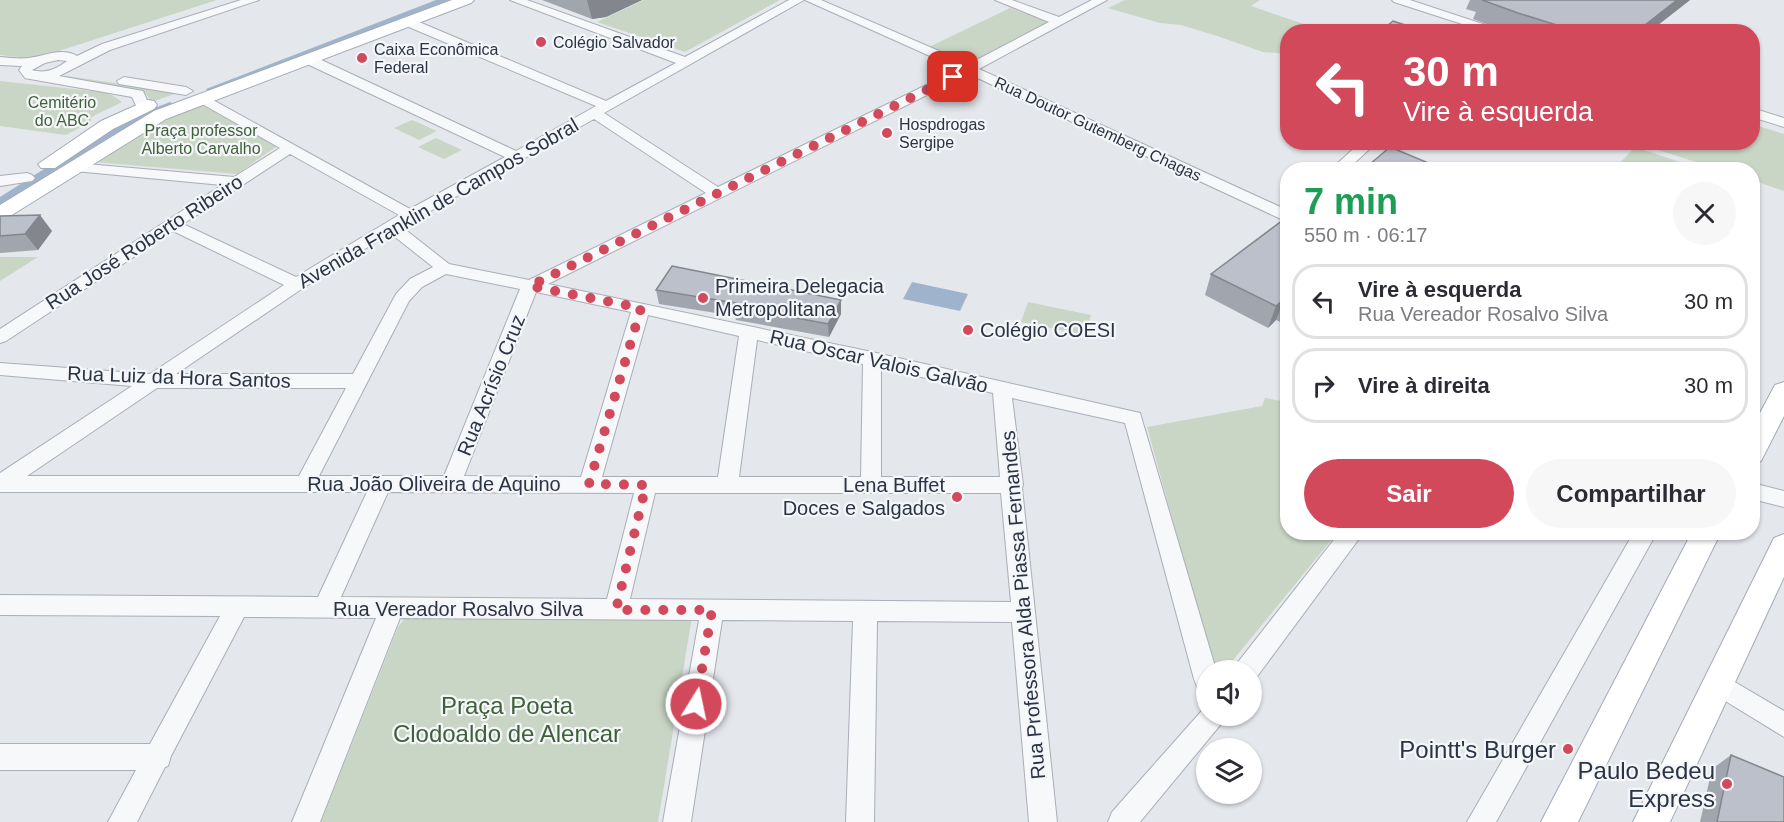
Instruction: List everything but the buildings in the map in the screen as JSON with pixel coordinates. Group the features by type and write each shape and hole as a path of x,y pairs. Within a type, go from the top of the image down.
{"main road":[{"path":"0,214 194,95 427,0"},
{"path":"0,194 106,125 143,107 194,95 310,60 466,0"},
{"path":"1760,421 1784,391"},
{"path":"1559,822 1703,540"},
{"path":"1651,822 1784,546"}],"street":[{"path":"0,61 40,60 57,56 232,0"},
{"path":"40,60 26,70 33,75 52,74 119,43 253,0"},
{"path":"516,0 686,62"},
{"name":"Avenida Franklin de Campos Sobral","path":"0,484 297,284 391,226 798,0"},
{"name":"Rua Doutor Gutemberg Chagas","path":"811,0 969,69 1280,211"},
{"path":"1001,0 1060,22"},
{"path":"530,286 969,69 1101,0"},
{"path":"1398,0 1475,24"},
{"path":"408,22 601,110 717,193"},
{"path":"57,56 70,57 79,71 92,75 194,95 411,215"},
{"path":"310,60 516,156"},
{"path":"0,72 33,75 138,94 143,107"},
{"path":"1760,115 1784,123"},
{"name":"Rua José Roberto Ribeiro","path":"0,337 289,148"},
{"path":"1346,162 1360,150"},
{"path":"75,167 237,182"},
{"path":"0,181 27,178"},
{"path":"170,224 297,284"},
{"name":"Rua Oscar Valois Galvão","path":"391,226 444,268 872,358 1133,418 1201,660"},
{"path":"305,484 402,298 417,283 444,268"},
{"name":"Rua Acrísio Cruz","path":"451,484 530,286"},
{"path":"589,484 641,308"},
{"path":"727,484 749,332"},
{"path":"871,484 872,358"},
{"name":"Rua Luiz da Hora Santos","path":"0,369 153,381 357,381"},
{"name":"Rua Professora Alda Piassa Fernandes","path":"1002,389 1013,485 1043,822"},
{"name":"Rua João Oliveira de Aquino","path":"0,484 1013,485"},
{"path":"325,608 381,484"},
{"path":"616,610 646,485"},
{"path":"1760,493 1784,499"},
{"path":"1255,660 1347,540"},
{"path":"1481,822 1641,540"},
{"name":"Rua Vereador Rosalvo Silva","path":"0,605 1023,612"},
{"path":"123,822 237,607"},
{"path":"306,822 392,608"},
{"path":"676,822 712,610"},
{"path":"860,822 865,611"},
{"path":"1718,683 1784,725"},
{"path":"1122,822 1204,726"},
{"path":"0,757 159,757"}],"green space":[{"path":"0,0 217,0 34,59 0,55"},
{"path":"644,0 780,0 685,52 597,22"},
{"path":"1125,0 1260,0 1251,6 1304,24 1280,24 1280,53 1263,52 1181,25 1160,23 1108,8"},
{"path":"1010,8 1049,22 969,64 929,47"},
{"path":"58,75 180,92 152,102 143,90 54,78"},
{"name":"Cemitério do ABC","path":"0,81 101,92 112,95 122,102 91,118 91,122 66,135 0,126"},
{"name":"Praça professor Alberto Carvalho","path":"203,104 277,146 237,174 93,162 175,115"},
{"path":"412,120 437,131 419,140 394,128"},
{"path":"1760,126 1784,134 1784,191 1760,183 1760,162 1696,162 1658,150 1760,150"},
{"path":"436,138 462,150 444,159 418,147"},
{"path":"1632,150 1644,150 1680,162 1621,162"},
{"path":"0,257 38,257 0,281"},
{"path":"1028,302 1091,315 1085,335 1021,322"},
{"path":"1265,398 1280,401 1280,540 1331,540 1233,660 1211,660 1147,427 1262,406"},
{"name":"Praça Poeta Clodoaldo de Alencar","path":"692,617 658,822 321,822 398,627 405,618"}],"water":[{"path":"912,282 968,294 960,311 903,299"}],"waterway":[{"path":"212,89 446,0"},
{"path":"0,203 123,125 170,106"}],"place":[{"name":"Colégio Salvador","path":"541,42"},
{"name":"Caixa Econômica Federal","path":"362,58"},
{"name":"Hospdrogas Sergipe","path":"887,133"},
{"name":"Primeira Delegacia Metropolitana","path":"703,298"},
{"name":"Colégio COESI","path":"968,330"},
{"name":"Lena Buffet Doces e Salgados","path":"957,497"},
{"name":"Pointt's Burger","path":"1568,749"},
{"name":"Paulo Bedeu Express","path":"1727,784"}],"route":[{"path":"696,704 712,610 616,610 646,485 589,484 641,308 530,286 953,77"}]}
